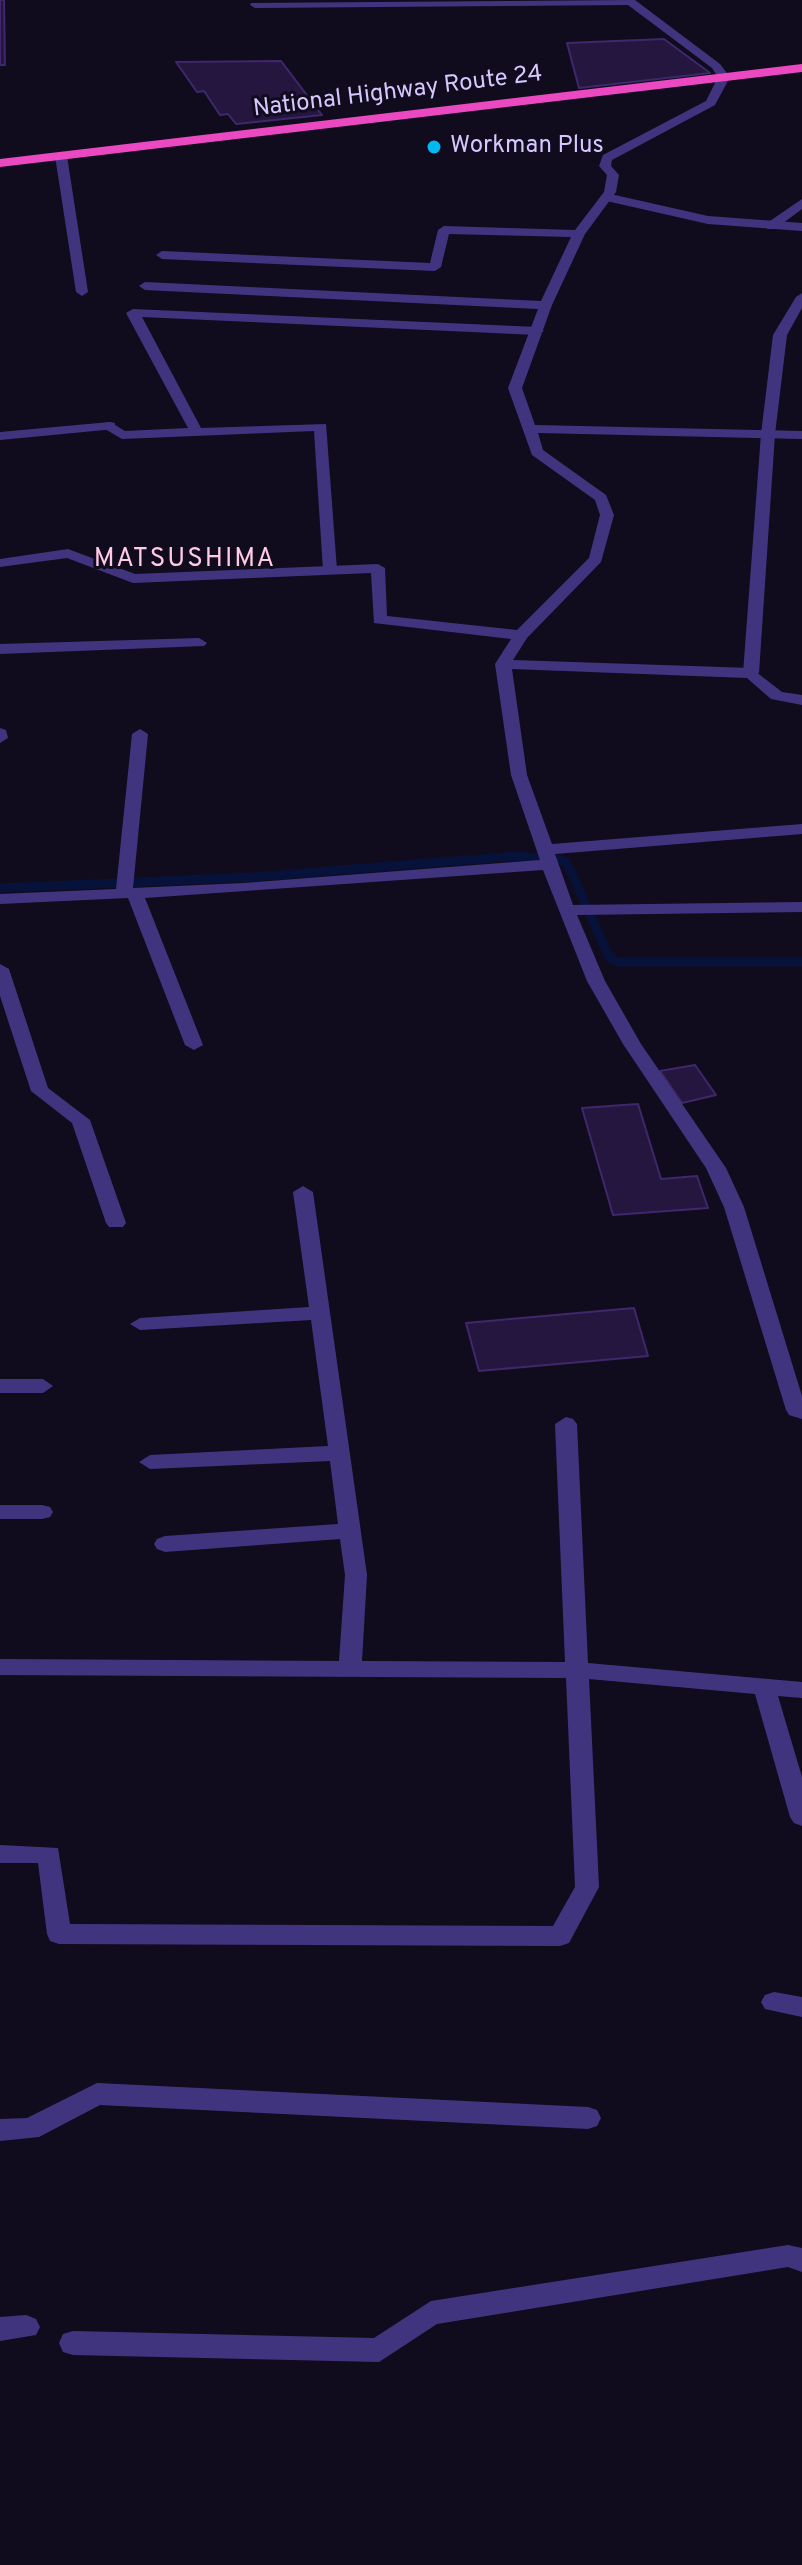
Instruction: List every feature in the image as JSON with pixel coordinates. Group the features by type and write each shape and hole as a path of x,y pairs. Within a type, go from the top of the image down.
{"highway":[{"name":"National Highway Route 24","path":"0,163 802,68"}],"street":[{"path":"255,5 629,1 716,66 724,77 711,103 607,158 605,166 613,175 606,197 579,234 546,305 515,388 532,429 537,452 601,498 607,515 596,559 521,635 503,664 519,775 546,857 572,910 596,981 632,1044 716,1168 734,1207 796,1410 802,1412"},
{"path":"61,156 82,292"},
{"path":"606,197 708,220 802,227"},
{"path":"771,226 802,203"},
{"path":"162,255 435,267 444,230 579,234"},
{"path":"145,286 546,305"},
{"path":"751,673 768,434 780,335 802,297"},
{"path":"196,431 133,313 537,331"},
{"path":"0,436 110,426 122,435 321,427 330,570"},
{"path":"532,429 802,435"},
{"path":"0,563 68,553 133,579 378,568 379,620 521,635"},
{"path":"0,649 199,643"},
{"path":"503,664 751,673 777,696 802,700"},
{"path":"140,734 127,888 194,1045"},
{"path":"0,899 127,888 244,888 802,829"},
{"path":"572,910 802,907"},
{"path":"0,969 40,1091 81,1120 116,1223"},
{"path":"303,1192 356,1575 350,1669"},
{"path":"140,1324 320,1313"},
{"path":"0,1386 43,1386"},
{"path":"0,1854 49,1854 59,1934 560,1936 587,1887 566,1424"},
{"path":"150,1462 339,1453"},
{"path":"0,1512 42,1512"},
{"path":"165,1544 350,1531"},
{"path":"0,1667 579,1670 802,1690"},
{"path":"764,1687 802,1817"},
{"path":"774,2002 802,2007"},
{"path":"0,2130 30,2129 97,2094 588,2118"},
{"path":"73,2343 379,2350 431,2313 788,2256 802,2260"}],"building":[{"path":"0,0 4,0 5,65 0,65"},
{"path":"664,39 710,73 579,88 567,43"},
{"path":"281,61 322,115 236,124 228,114 220,115 204,91 197,92 176,62"},
{"path":"695,1065 716,1095 682,1103 660,1071"},
{"path":"638,1104 661,1179 697,1176 708,1208 613,1215 582,1108"},
{"path":"634,1308 648,1356 479,1371 466,1323"}],"waterway":[{"path":"0,888 253,877 517,856 561,860 567,863 609,957 618,962 802,962"}],"place":[{"name":"Workman Plus","path":"434,147"}],"district":[{"name":"MATSUSHIMA","path":"185,561"}]}
